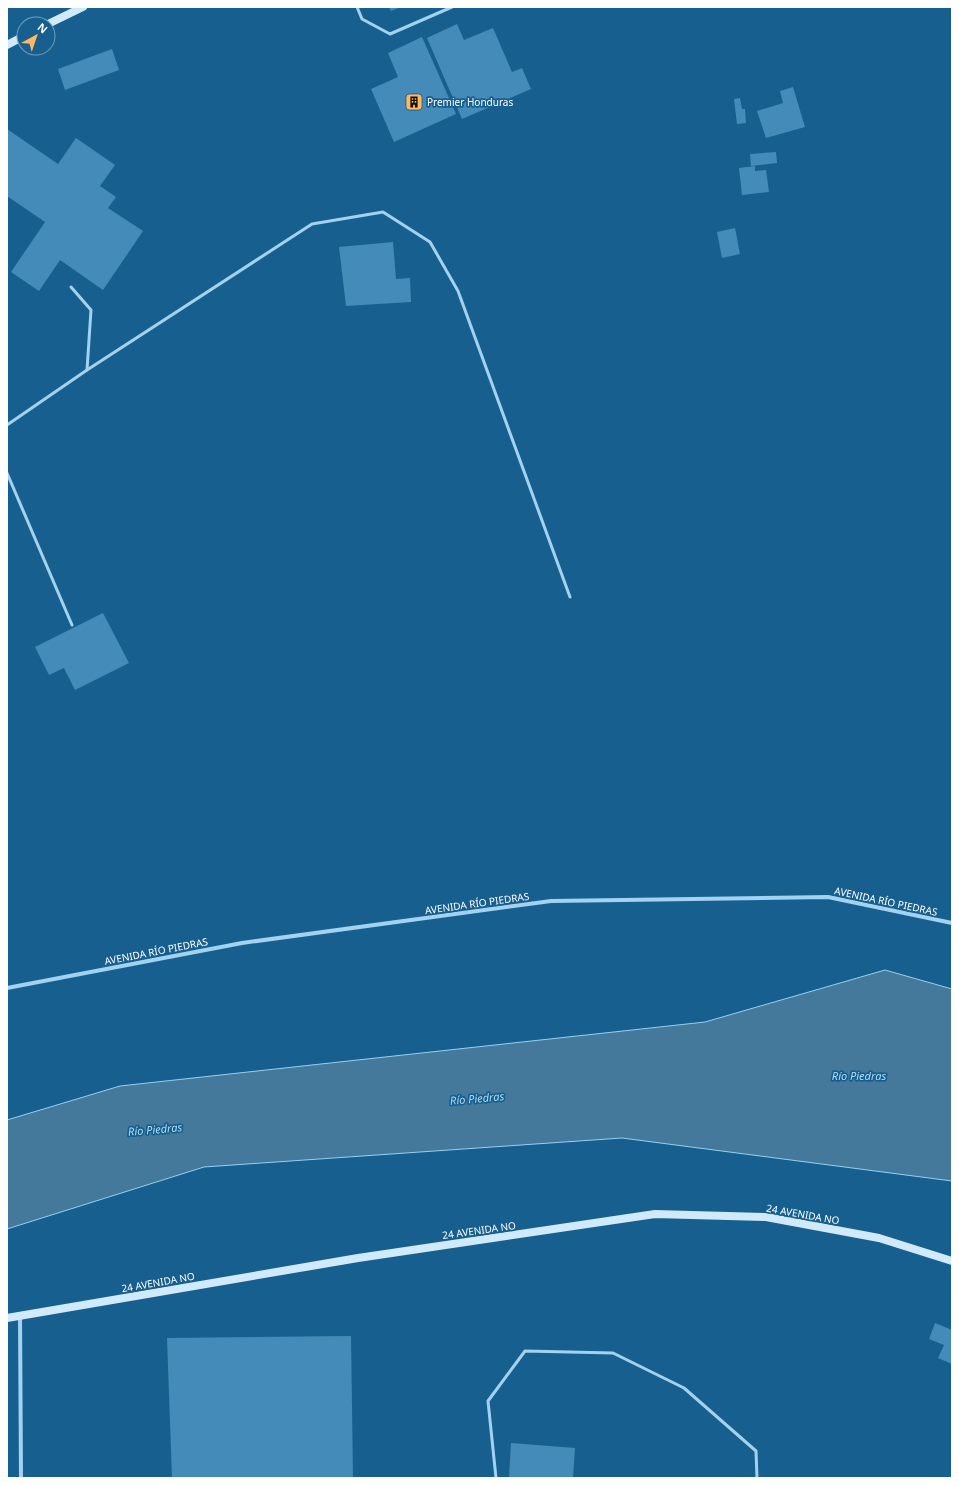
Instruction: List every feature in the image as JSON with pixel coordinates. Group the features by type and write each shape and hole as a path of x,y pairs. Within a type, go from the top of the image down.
{"street":[{"path":"56,20 83,7"},
{"path":"7,45 16,40"},
{"name":"AVENIDA RÍO PIEDRAS","path":"7,988 242,943 551,901 828,898 952,923"},
{"name":"24 AVENIDA NO","path":"7,1318 358,1258 655,1214 766,1217 879,1238 952,1261"},
{"path":"20,1316 21,1478"}],"lane":[{"path":"357,7 362,19 390,34 452,7"},
{"path":"7,425 87,370 312,224 383,212 430,242 458,292 570,597"},
{"path":"71,287 91,310 87,370"},
{"path":"7,473 72,625"},
{"path":"496,1478 488,1401 525,1351 613,1353 684,1388 756,1451 758,1478"}],"water":[{"name":"Río Piedras","path":"885,970 952,989 952,1181 622,1138 204,1167 7,1229 7,1120 120,1086 705,1022"}],"building":[{"path":"389,7 401,7 391,11"},
{"path":"457,24 464,40 493,28 512,72 522,68 531,89 462,119 427,38"},
{"name":"Premier Honduras","path":"422,37 456,114 394,142 371,89 398,77 388,53"},
{"path":"112,49 119,70 65,90 58,69"},
{"path":"793,87 805,127 766,138 757,111 783,103 780,91"},
{"path":"740,98 742,109 745,109 746,123 737,124 734,99"},
{"path":"7,129 58,164 76,138 115,165 100,186 116,197 108,208 143,231 103,290 60,260 39,291 11,272 45,222 7,196"},
{"path":"776,152 777,163 751,166 750,154"},
{"path":"755,166 755,171 766,170 769,192 742,195 739,168"},
{"path":"735,228 740,254 722,258 717,232"},
{"path":"393,242 396,279 410,278 411,302 346,306 339,247"},
{"path":"103,613 129,663 75,690 64,668 49,675 35,647"},
{"path":"935,1323 952,1330 952,1364 938,1358 944,1345 929,1339"},
{"path":"351,1336 353,1478 172,1478 167,1338"},
{"path":"511,1443 575,1448 573,1478 509,1478"}],"place":[{"name":"Premier Honduras","path":"414,102"}]}
